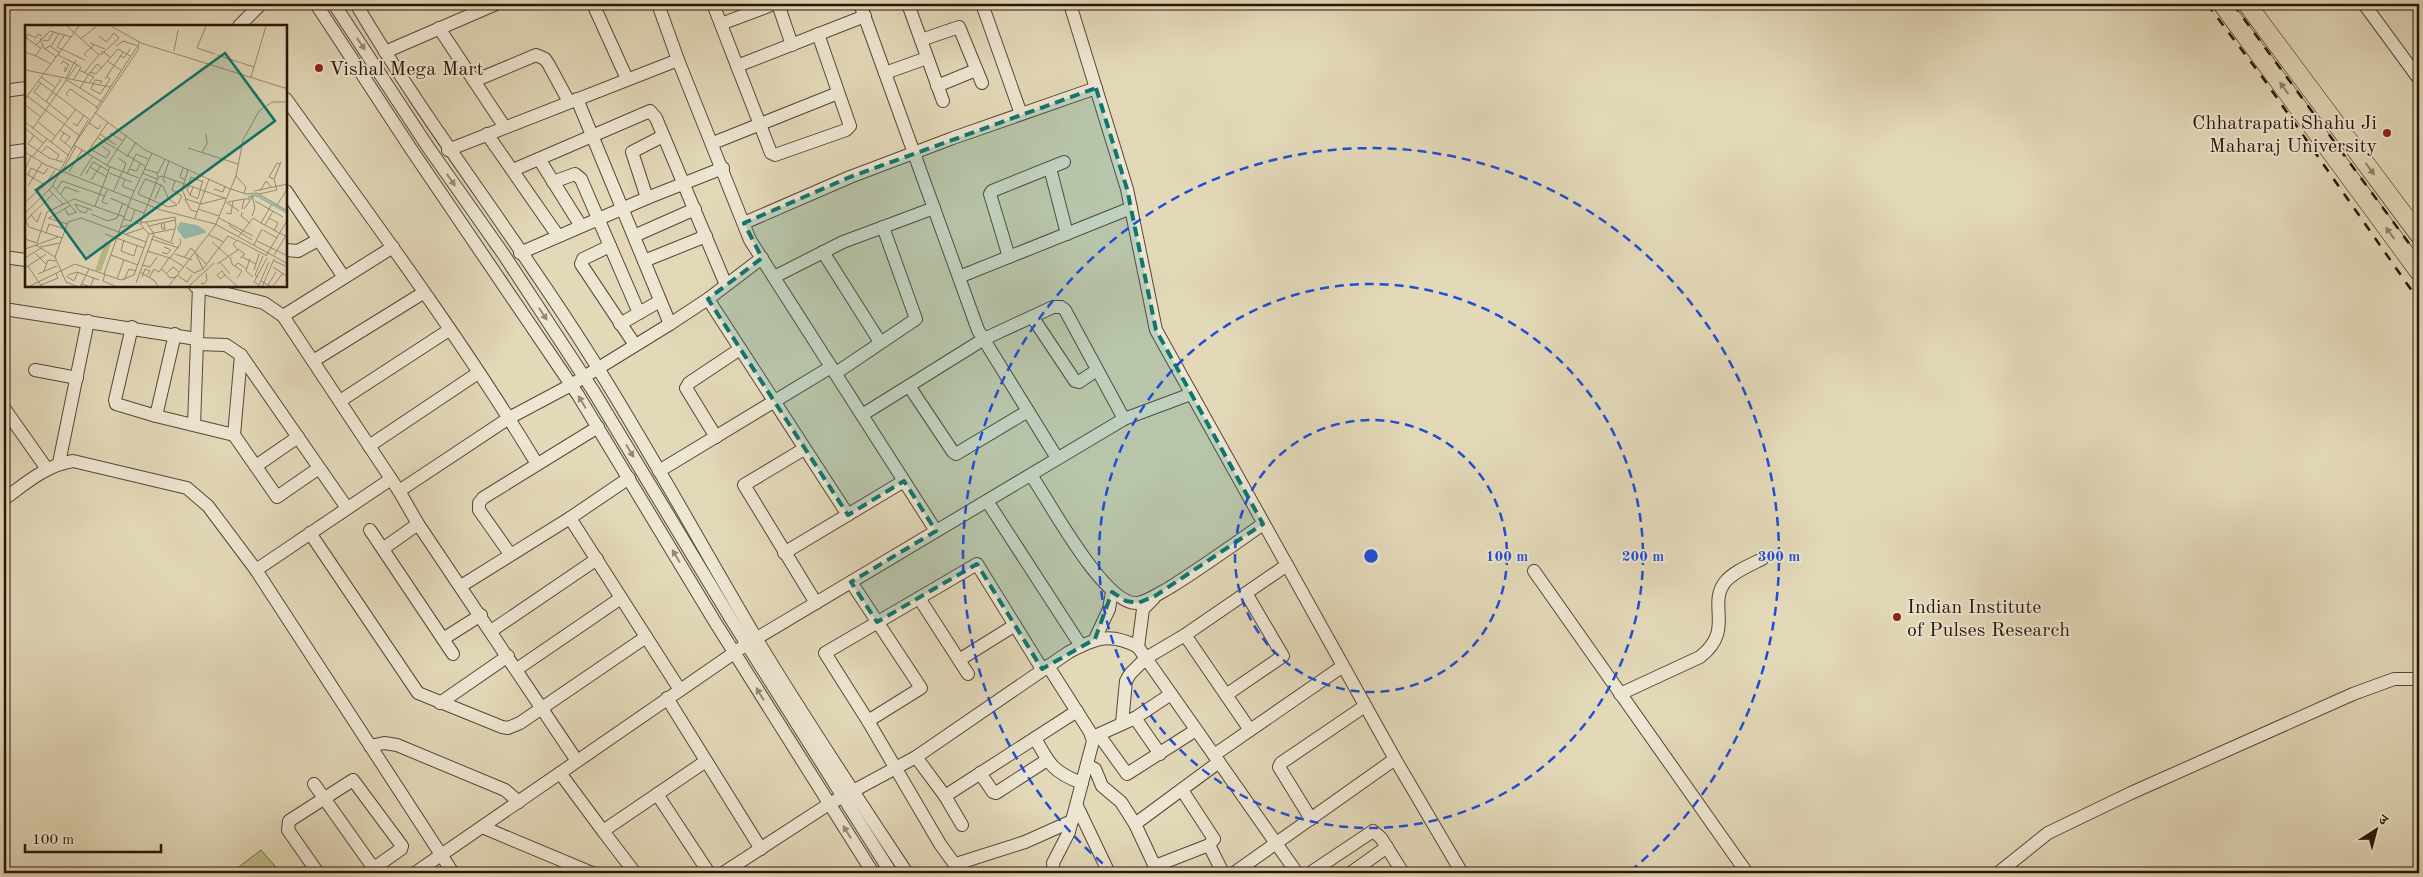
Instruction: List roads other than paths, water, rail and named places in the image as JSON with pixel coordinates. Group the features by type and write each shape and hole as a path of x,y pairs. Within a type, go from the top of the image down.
{"highway":[{"path":"2222,4 2419,272"},
{"path":"2247,4 2419,235"}],"street":[{"path":"240,25 261,4"},
{"path":"316,4 598,427 734,653 873,873"},
{"path":"334,4 428,147 504,255 584,376 847,795 891,873"},
{"path":"356,4 448,150 598,367 658,471 752,642"},
{"path":"385,52 496,4"},
{"path":"593,4 626,79"},
{"path":"658,4 678,60 723,168 750,240 936,531"},
{"path":"713,4 772,153 778,156 846,130 850,126 818,34"},
{"path":"720,24 776,4 792,45"},
{"path":"908,4 942,100"},
{"path":"982,4 1021,114"},
{"path":"1070,4 1131,208 1156,330 1365,706 1462,873"},
{"path":"2364,4 2419,80"},
{"path":"737,66 818,34 862,10 978,330 1057,458"},
{"path":"921,40 959,27 982,82"},
{"path":"439,28 504,126"},
{"path":"474,81 536,55 545,59 573,100 592,136 670,324"},
{"path":"885,73 927,58"},
{"path":"448,150 504,126 678,60"},
{"path":"937,86 976,70"},
{"path":"4,91 25,88"},
{"path":"744,223 850,177 1096,88"},
{"path":"712,143 838,94"},
{"path":"288,102 392,247 509,418 537,464"},
{"path":"513,170 650,111 656,118 664,136 726,285"},
{"path":"487,134 558,236"},
{"path":"647,198 632,152 664,136"},
{"path":"4,153 25,150"},
{"path":"539,159 581,226"},
{"path":"1009,257 990,194 992,191 1064,162"},
{"path":"520,253 647,198 723,168"},
{"path":"1050,168 1067,234"},
{"path":"553,182 571,174 578,175 638,313"},
{"path":"288,194 343,276"},
{"path":"774,277 823,252 934,208"},
{"path":"959,277 1131,208"},
{"path":"634,236 695,209"},
{"path":"658,471 774,402 834,370 916,319 883,227"},
{"path":"644,262 706,236"},
{"path":"288,250 298,250 318,240"},
{"path":"610,246 583,259 581,264 635,345"},
{"path":"283,316 343,276 392,247"},
{"path":"823,252 880,342"},
{"path":"4,257 25,260"},
{"path":"399,491 509,418 571,385 670,324 708,299 762,258"},
{"path":"194,425 198,288"},
{"path":"206,288 264,303 283,316 391,478 418,524 481,615 577,761"},
{"path":"313,361 423,293"},
{"path":"708,299 848,515"},
{"path":"620,324 660,301"},
{"path":"862,415 984,339 1033,318 1053,307 1060,306 1065,310 1124,419"},
{"path":"4,309 175,334 197,341 226,345 241,355 347,508"},
{"path":"1033,318 1076,381 1080,382 1097,370"},
{"path":"59,463 88,321"},
{"path":"132,328 115,400 120,406 234,436 277,497 319,468"},
{"path":"340,401 449,330"},
{"path":"156,416 175,334"},
{"path":"716,437 686,388 689,383 740,349"},
{"path":"234,436 241,355"},
{"path":"35,370 77,378"},
{"path":"369,446 478,373"},
{"path":"909,386 952,452 956,454 1028,411"},
{"path":"415,873 734,653 1124,419 1191,394"},
{"path":"4,408 47,469"},
{"path":"510,554 480,510 479,503 483,498 598,427"},
{"path":"256,466 298,437"},
{"path":"804,449 744,485 816,604"},
{"path":"4,499 47,469 59,463 73,461 187,488 198,495 256,570 453,873"},
{"path":"1031,475 1089,566 1112,592 1126,602 1138,603 1155,596 1194,573 1263,524"},
{"path":"256,570 391,478"},
{"path":"461,586 570,518 629,478"},
{"path":"784,553 904,481"},
{"path":"987,500 1081,646"},
{"path":"570,518 680,690"},
{"path":"384,548 418,524"},
{"path":"370,530 384,548 453,654"},
{"path":"310,533 410,685 418,693 502,728 508,728 520,723 646,637"},
{"path":"491,631 596,559"},
{"path":"1620,694 1700,656 1710,648 1718,634 1719,603 1722,586 1730,577 1762,559"},
{"path":"1072,821 959,869 940,844 868,721 825,653 977,564 1015,625 1045,668 1096,736 1128,774 1196,730"},
{"path":"1122,723 1126,681 1130,674 1146,658 1185,635 1287,566"},
{"path":"1534,571 1747,873"},
{"path":"851,582 920,688 868,721"},
{"path":"1095,639 1109,609 1112,592"},
{"path":"1226,695 1283,656 1246,593"},
{"path":"1138,648 1144,609 1155,596"},
{"path":"517,669 621,598"},
{"path":"919,598 968,674"},
{"path":"443,638 481,615"},
{"path":"959,660 1015,625"},
{"path":"1185,635 1250,730"},
{"path":"723,873 829,804 916,757 1045,668 1081,646 1095,639 1110,638 1127,642 1138,648 1146,658 1297,873"},
{"path":"440,703 508,656"},
{"path":"1135,824 1182,790 1250,730 1343,666"},
{"path":"1998,873 2048,833 2132,793 2353,694 2394,679 2419,679"},
{"path":"1054,873 1054,863 1067,839 1096,736 1135,718 1171,694"},
{"path":"668,698 761,849"},
{"path":"1310,819 1279,767 1281,763 1365,706"},
{"path":"945,796 1077,711"},
{"path":"1135,718 1160,754"},
{"path":"1035,738 1047,760 1060,774 1082,783"},
{"path":"370,746 384,742 397,745 505,790 518,802"},
{"path":"916,757 945,796 962,825"},
{"path":"1234,873 1395,759"},
{"path":"980,773 993,792 996,793 1047,760"},
{"path":"603,831 706,761"},
{"path":"1087,765 1095,769 1102,786 1121,802 1135,824 1156,870 1209,844 1214,839 1182,790"},
{"path":"560,772 636,873"},
{"path":"314,784 323,798 372,872 401,849 400,842 356,781 351,780 323,798 289,821 288,830 318,873"},
{"path":"657,794 709,873"},
{"path":"847,795 907,873"},
{"path":"1077,806 1109,873"},
{"path":"482,827 592,873"},
{"path":"1310,873 1373,831 1381,838 1403,873"},
{"path":"1209,844 1223,873"},
{"path":"1339,854 1352,873 1387,847"}],"railway":[{"path":"2207,4 2263,78 2419,301"},
{"path":"2233,4 2419,257"}],"place":[{"name":"Vishal Mega Mart","path":"319,68"},
{"name":"Chhatrapati Shahu Ji Maharaj University","path":"2387,133"},
{"name":"Indian Institute of Pulses Research","path":"1897,617"}]}
